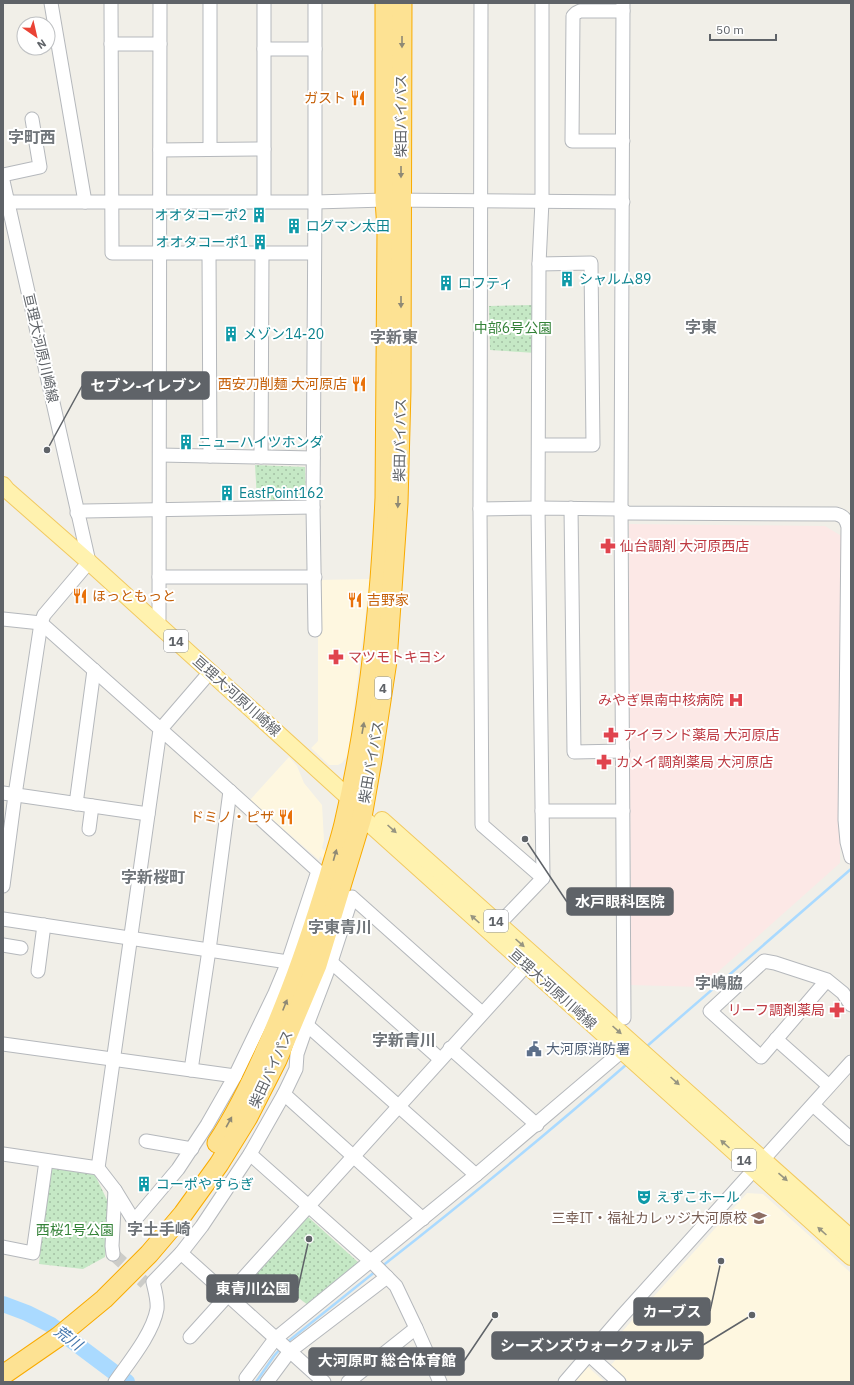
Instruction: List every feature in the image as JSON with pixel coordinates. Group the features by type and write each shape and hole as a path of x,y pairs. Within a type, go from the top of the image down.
{"highway":[{"name":"柴田バイパス","path":"3,1360 98,1296 149,1254 183,1214 219,1164 248,1117 277,1060 317,965 358,806 372,760 387,661 395,564 401,390 386,3"},
{"name":"柴田バイパス","path":"393,200 402,3"},
{"name":"柴田バイパス","path":"3,1375 58,1337 98,1296"}],"main road":[{"name":"亘理大河原川崎線","path":"4,489 89,562 634,1055 759,1165 851,1238"},
{"name":"亘理大河原川崎線","path":"358,806 499,924 530,961"},
{"name":"亘理大河原川崎線","path":"759,1165 851,1257"}],"street":[{"path":"50,3 85,202"},
{"path":"111,3 112,253 314,253"},
{"path":"156,623 160,619 160,3"},
{"path":"210,3 210,149"},
{"path":"264,3 264,202"},
{"path":"315,3 313,458 315,630"},
{"path":"481,3 480,509 482,825 543,878"},
{"path":"499,924 543,878 538,508 539,264 542,201 542,3"},
{"path":"623,141 572,141 573,16 580,11 623,7 623,141 623,202 621,509 624,1018"},
{"path":"111,44 160,44"},
{"path":"264,49 315,49"},
{"path":"3,175 40,167 32,119"},
{"path":"160,150 264,149"},
{"name":"亘理大河原川崎線","path":"3,181 5,202 89,562"},
{"path":"5,202 315,202 393,200 623,202"},
{"path":"209,253 210,456"},
{"path":"261,457 262,253"},
{"path":"539,264 591,263 593,445 539,445"},
{"path":"160,455 313,458"},
{"path":"77,513 313,507"},
{"path":"480,509 571,508 621,509 627,513 836,514 843,516 847,521 848,527 845,820 847,842 851,857"},
{"path":"571,508 574,752 623,751"},
{"path":"3,886 9,794 41,623 44,615 89,562"},
{"path":"160,577 315,578"},
{"path":"3,619 41,623 160,730 230,791 318,871 288,962 275,993 235,1076 192,1149 178,1169 134,1221 98,1168 160,730 210,672"},
{"path":"76,804 94,670"},
{"path":"191,1070 209,950 230,791"},
{"path":"9,794 148,814"},
{"path":"89,829 92,806"},
{"path":"542,811 623,811"},
{"path":"116,1382 152,1326 157,1309 157,1299 149,1282 181,1253 202,1226 250,1154 284,1094 296,1069 298,1054 307,1025 331,962 352,897 482,1013"},
{"path":"3,919 288,962"},
{"path":"38,971 44,925"},
{"path":"3,945 20,948"},
{"path":"190,1337 530,961"},
{"path":"827,980 761,1057 710,1011 764,961 782,965 827,980 842,993 851,1005"},
{"path":"331,962 440,1059"},
{"path":"307,1025 476,1175"},
{"path":"776,1039 829,1086"},
{"path":"3,1044 235,1076"},
{"path":"450,1048 537,1125"},
{"path":"267,1382 282,1345 379,1269 424,1219 476,1175 537,1125 634,1055"},
{"path":"565,1382 588,1354 851,1062"},
{"path":"284,1094 424,1219"},
{"path":"813,1105 851,1139"},
{"path":"146,1141 192,1149"},
{"path":"3,1154 98,1168"},
{"path":"250,1154 379,1269 396,1286 440,1382"},
{"path":"3,1247 33,1252 46,1160"},
{"path":"113,1254 114,1190"},
{"path":"181,1253 324,1382"},
{"path":"246,1378 282,1345 379,1269"},
{"path":"348,1382 416,1328"},
{"path":"588,1354 619,1382"}],"shaded area":[{"name":"みやぎ県南中核病院","path":"629,524 825,526 843,537 840,863 701,987 631,985"},
{"path":"370,579 348,755 342,763 338,765 329,765 311,748 318,741 318,580"},
{"path":"289,757 297,766 304,783 322,805 324,840 322,848 326,852 323,859 320,856 319,860 250,800"},
{"path":"747,1193 763,1194 851,1273 851,1382 629,1382 610,1366 620,1355 610,1345"},
{"path":"587,1366 605,1382 570,1382"}],"green space":[{"name":"中部6号公園","path":"535,305 536,353 490,350 489,306"},
{"path":"255,465 305,467 306,500 257,500"},
{"name":"西桜1号公園","path":"53,1167 95,1175 108,1202 105,1257 83,1269 39,1264 49,1171"},
{"path":"306,1215 359,1263 308,1305 269,1276 252,1275"}],"waterway":[{"path":"646,1047 851,869"},
{"path":"381,1267 506,1167 627,1064"},
{"path":"286,1343 376,1271"},
{"name":"荒川","path":"3,1304 27,1313 51,1325 127,1382"},
{"path":"256,1382 281,1348"}],"tunnel":[{"path":"113,1254 145,1283"}],"place":[{"name":"ガスト","path":"358,98"},
{"name":"オオタコーポ2","path":"259,215"},
{"name":"ログマン太田","path":"294,226"},
{"name":"オオタコーポ1","path":"260,242"},
{"name":"シャルム89","path":"567,279"},
{"name":"ロフティ","path":"446,283"},
{"name":"メゾン14-20","path":"231,334"},
{"name":"西安刀削麺 大河原店","path":"359,384"},
{"name":"ニューハイツホンダ","path":"186,442"},
{"name":"セブン-イレブン","path":"47,450"},
{"name":"EastPoint162","path":"227,493"},
{"name":"仙台調剤 大河原西店","path":"608,546"},
{"name":"ほっともっと","path":"80,596"},
{"name":"吉野家","path":"355,600"},
{"name":"マツモトキヨシ","path":"336,657"},
{"name":"みやぎ県南中核病院","path":"736,700"},
{"name":"アイランド薬局 大河原店","path":"611,735"},
{"name":"カメイ調剤薬局 大河原店","path":"604,762"},
{"name":"ドミノ・ピザ","path":"286,817"},
{"name":"水戸眼科医院","path":"525,839"},
{"name":"リーフ調剤薬局","path":"837,1010"},
{"name":"大河原消防署","path":"534,1049"},
{"name":"コーポやすらぎ","path":"144,1184"},
{"name":"えずこホール","path":"644,1197"},
{"name":"三幸IT・福祉カレッジ大河原校","path":"759,1218"},
{"name":"東青川公園","path":"309,1239"},
{"name":"カーブス","path":"721,1261"},
{"name":"大河原町 総合体育館","path":"495,1315"},
{"name":"シーズンズウォークフォルテ","path":"752,1315"}],"district":[{"name":"字町西","path":"32,137"},
{"name":"字東","path":"701,327"},
{"name":"字新東","path":"394,337"},
{"name":"字新桜町","path":"153,877"},
{"name":"字東青川","path":"340,927"},
{"name":"字嶋脇","path":"719,983"},
{"name":"字新青川","path":"404,1040"},
{"name":"字土手崎","path":"159,1229"}]}
